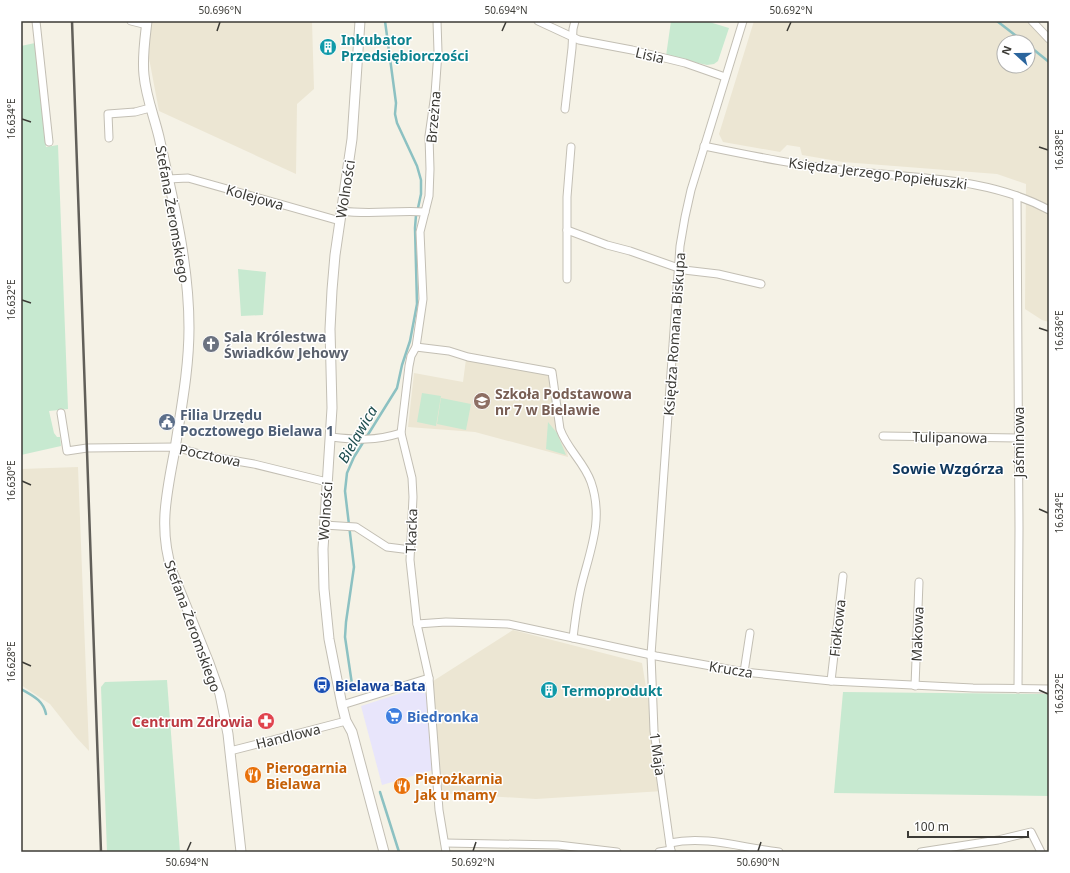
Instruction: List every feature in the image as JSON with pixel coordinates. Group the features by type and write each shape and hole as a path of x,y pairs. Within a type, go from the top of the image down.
{"street":[{"path":"36,21 49,142"},
{"path":"131,21 147,23"},
{"name":"Wolności","path":"360,21 352,139 335,255 330,316 332,403 331,437 324,525 323,570 326,616 342,705 346,721 352,732 384,852"},
{"name":"Brzeżna","path":"425,212 429,196 429,136 435,94 438,52 437,21"},
{"path":"538,21 572,37"},
{"path":"565,109 575,21"},
{"name":"Księdza Romana Biskupa","path":"650,655 681,240 686,212 704,146 743,21"},
{"path":"1032,21 1049,39"},
{"name":"Stefana Żeromskiego","path":"147,23 144,75 150,108 158,131 182,247 187,284 189,320 186,373 164,509 166,549 175,579 215,678 225,718 241,852"},
{"name":"Lisia","path":"572,37 579,40 632,50 685,63 726,77"},
{"path":"109,138 108,114 138,112 150,108"},
{"name":"Księdza Jerzego Popiełuszki","path":"704,146 750,156 830,169 993,188 1017,196 1049,210"},
{"path":"567,279 567,197 571,147"},
{"name":"Kolejowa","path":"168,179 188,178 340,221"},
{"name":"Jaśminowa","path":"1017,196 1019,536 1018,688"},
{"path":"342,211 356,213 411,211 425,212"},
{"name":"Tkacka","path":"425,212 420,232 422,299 416,347 411,356 409,366 400,433 412,478 413,497 410,560 418,624 429,678 439,810 446,852"},
{"path":"567,230 606,245 630,251 679,268 761,284"},
{"path":"416,347 449,351 468,357 552,372 560,429 563,438 585,469 591,483 597,517 595,536 577,607 573,638"},
{"name":"Pocztowa","path":"61,414 67,451 87,448 175,447 206,456 254,464 327,482"},
{"path":"331,437 360,440 390,436 400,433"},
{"name":"Tulipanowa","path":"883,436 1018,438"},
{"path":"324,525 356,527 386,547 411,550"},
{"name":"Fiołkowa","path":"832,681 842,576"},
{"name":"Makowa","path":"915,686 919,582"},
{"name":"Krucza","path":"418,624 446,622 508,624 650,655 744,672 832,681 915,686 1049,689"},
{"path":"744,672 750,633"},
{"name":"1 Maja","path":"650,655 654,731 671,848"},
{"path":"342,705 429,678"},
{"name":"Handlowa","path":"230,751 346,721"},
{"path":"921,852 998,840 1031,832 1041,852"},
{"path":"659,852 697,840 779,852"},
{"path":"445,843 558,845 617,852"}],"shaded area":[{"path":"142,21 312,21 314,89 297,104 296,174 159,111"},
{"path":"754,21 1032,21 1049,40 1049,322 1042,320 1025,309 1026,184 997,174 843,162 802,155 800,147 787,145 780,152 723,142 719,134"},
{"name":"Szkoła Podstawowa nr 7 w Bielawie","path":"466,359 550,373 555,419 568,457 475,432 408,427 414,373 463,382"},
{"path":"78,467 89,751 50,704 21,685 21,469"},
{"path":"513,630 642,663 663,791 536,799 438,793 430,683"},
{"path":"417,688 417,691 427,694 433,770 382,785 361,706"}],"green space":[{"path":"671,21 706,21 729,28 718,61 714,64 707,65 666,56"},
{"path":"35,43 46,147 58,145 68,409 49,411 54,433 57,437 60,437 61,446 21,455 21,46"},
{"path":"238,269 266,272 263,315 241,316"},
{"path":"422,393 441,396 436,426 417,422"},
{"path":"441,398 471,404 466,430 437,424"},
{"path":"548,422 557,433 566,455 546,449"},
{"path":"167,680 180,852 107,852 101,687 105,682"},
{"path":"843,692 1049,694 1049,796 834,793"}],"waterway":[{"name":"Bielawica","path":"385,21 396,103 395,114 397,123 417,166 421,180 421,194 418,208"},
{"path":"997,21 1014,34"},
{"path":"1036,51 1049,62"},
{"name":"Bielawica","path":"353,691 345,637 354,567 345,491 347,473 354,457 397,388 402,365 410,341 417,304 416,215"},
{"path":"21,689 40,702 43,705 46,714"},
{"name":"Bielawica","path":"380,792 399,852"}],"railway":[{"path":"72,21 101,852"}],"place":[{"name":"Inkubator Przedsiębiorczości","path":"328,47"},
{"name":"Sala Królestwa Świadków Jehowy","path":"211,344"},
{"name":"Szkoła Podstawowa nr 7 w Bielawie","path":"482,401"},
{"name":"Filia Urzędu Pocztowego Bielawa 1","path":"167,422"},
{"name":"Bielawa Bata","path":"322,685"},
{"name":"Termoprodukt","path":"549,690"},
{"name":"Biedronka","path":"394,716"},
{"name":"Centrum Zdrowia","path":"266,721"},
{"name":"Pierogarnia Bielawa","path":"253,775"},
{"name":"Pierożkarnia Jak u mamy","path":"402,786"}],"district":[{"name":"Sowie Wzgórza","path":"948,468"}]}
